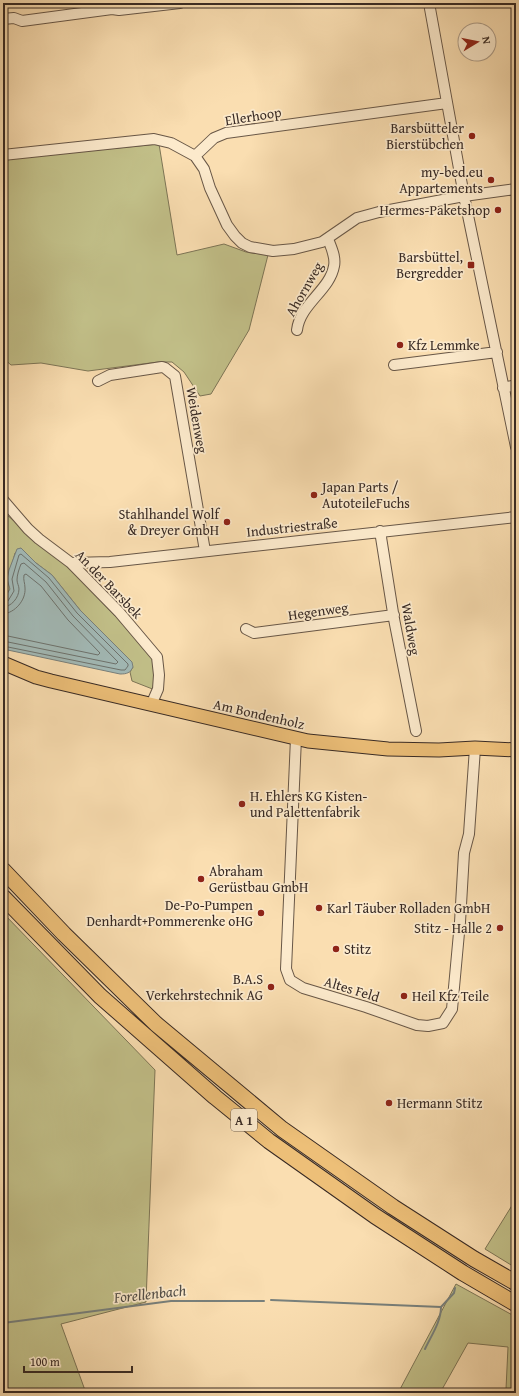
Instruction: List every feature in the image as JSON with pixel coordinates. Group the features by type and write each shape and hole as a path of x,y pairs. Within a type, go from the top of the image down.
{"highway":[{"name":"A 1","path":"3,870 64,934 156,1024 276,1124 393,1208 474,1259 516,1283"},
{"name":"A 1","path":"3,897 100,996 215,1097 269,1141 374,1216 516,1304"}],"main road":[{"name":"Am Bondenholz","path":"3,663 36,677 308,741 388,749 439,750 475,748 516,750"}],"street":[{"path":"3,19 14,18 22,22 106,9 119,10 180,3"},
{"path":"429,3 464,196 516,447"},
{"name":"Ellerhoop","path":"195,156 214,138 226,133 447,103"},
{"path":"3,155 154,139 171,143 195,156 204,169 210,188 227,225 242,244 273,251 313,245 328,239 357,218 379,212 464,196 516,189"},
{"name":"Ahornweg","path":"297,330 298,322 302,313 330,277 334,266 334,256 328,239"},
{"path":"394,365 497,352"},
{"name":"Weidenweg","path":"98,382 110,375 162,367 175,376 205,551"},
{"path":"503,388 516,385"},
{"name":"An der Barsbek","path":"3,500 28,529 71,563 119,612 157,656 159,675 158,689 151,705"},
{"name":"Industriestraße","path":"71,563 110,562 516,517"},
{"name":"Waldweg","path":"380,531 416,731"},
{"name":"Hegenweg","path":"246,629 254,634 394,615"},
{"name":"Altes Feld","path":"296,738 286,969 290,980 303,988 317,993 366,1007 417,1025 428,1026 442,1023 452,1009 460,922 464,853 469,834 475,748"}],"shaded area":[{"path":"159,144 177,255 224,244 246,252 268,255 249,330 211,394 200,396 184,372 172,362 158,362 88,371 41,363 11,365 3,358 3,159"},
{"path":"7,515 77,575 155,659 155,690 132,681 130,672 133,667 80,610 52,575 36,563 21,548 15,553 8,579 10,589 3,601 3,523"},
{"path":"3,913 155,1070 146,1302 61,1324 86,1393 3,1393"},
{"path":"516,1199 516,1268 485,1249"},
{"path":"456,1284 516,1317 516,1393 508,1393 506,1389 508,1347 468,1343 440,1393 398,1393"}],"water":[{"path":"21,548 36,563 52,575 80,610 132,662 133,667 129,672 120,674 3,649 3,601 10,589 7,579 9,570 17,549"}],"waterway":[{"name":"Forellenbach","path":"271,1300 441,1307 454,1293 455,1288"},
{"name":"Forellenbach","path":"3,1323 171,1301 264,1301"},
{"path":"425,1349 438,1323 441,1307"}],"place":[{"name":"Barsbütteler Bierstübchen","path":"472,136"},
{"name":"my-bed.eu Appartements","path":"491,180"},
{"name":"Hermes-Paketshop","path":"498,210"},
{"name":"Barsbüttel, Bergredder","path":"471,265"},
{"name":"Kfz Lemmke","path":"400,345"},
{"name":"Japan Parts / AutoteileFuchs","path":"314,495"},
{"name":"Stahlhandel Wolf & Dreyer GmbH","path":"227,522"},
{"name":"H. Ehlers KG Kisten- und Palettenfabrik","path":"242,804"},
{"name":"Abraham Gerüstbau GmbH","path":"201,879"},
{"name":"Karl Täuber Rolladen GmbH","path":"319,908"},
{"name":"De-Po-Pumpen Denhardt+Pommerenke oHG","path":"261,913"},
{"name":"Stitz - Halle 2","path":"500,928"},
{"name":"Stitz","path":"336,949"},
{"name":"B.A.S Verkehrstechnik AG","path":"271,987"},
{"name":"Heil Kfz Teile","path":"404,996"},
{"name":"Hermann Stitz","path":"389,1103"}]}
